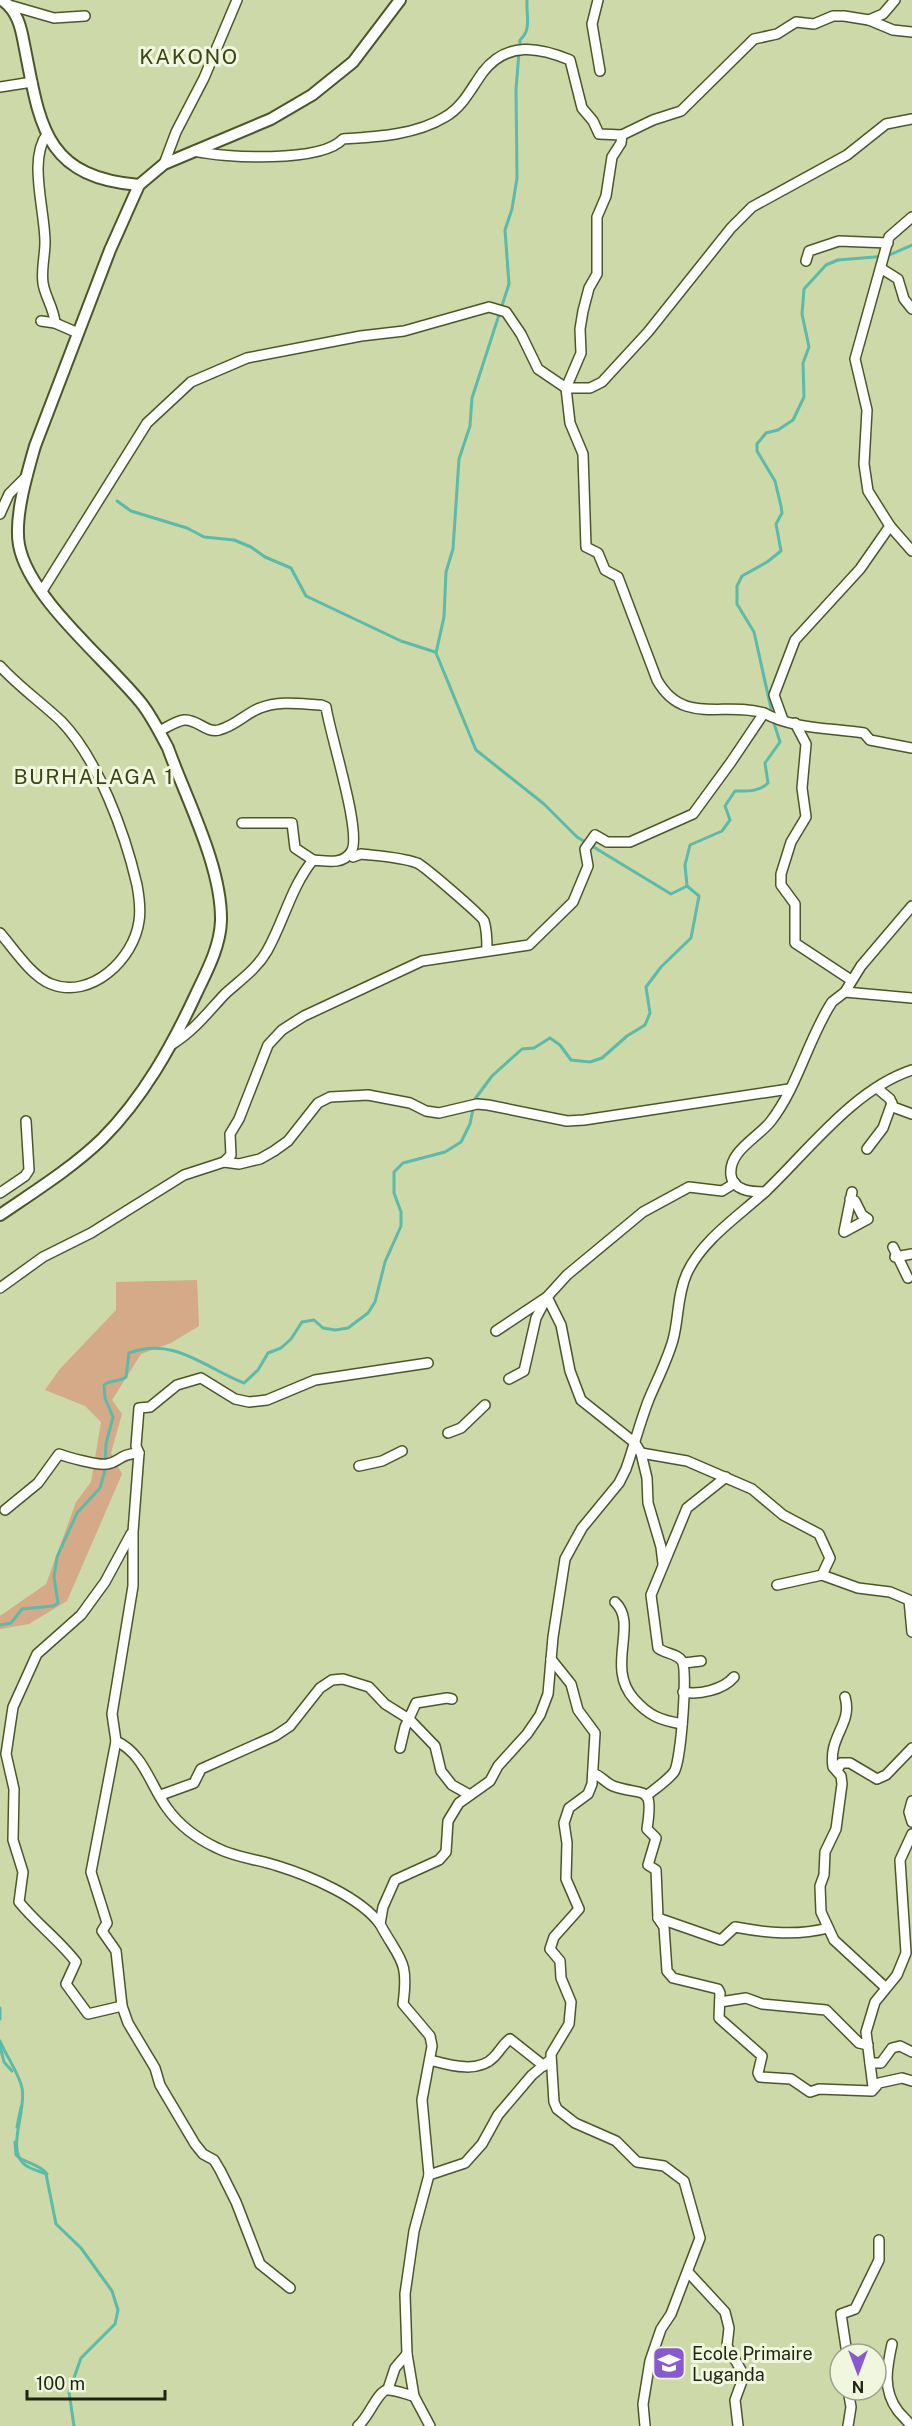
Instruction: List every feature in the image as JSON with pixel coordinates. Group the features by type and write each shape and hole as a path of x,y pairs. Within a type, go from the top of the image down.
{"street":[{"path":"164,164 176,132 204,78 237,0"},
{"path":"0,1215 79,1159 102,1138 141,1092 171,1044 213,956 221,922 219,898 211,867 168,748 159,731 143,705 79,638 42,591 24,561 19,547 18,535 27,476 46,416 139,185 164,164 271,119 312,95 353,62 400,0"},
{"path":"598,0 592,24 600,71"},
{"path":"869,20 883,14 895,0"},
{"path":"5,3 21,27 32,82 47,134 60,157 81,172 108,181 139,185"},
{"path":"5,3 54,18 85,16"},
{"path":"194,151 213,155 304,153 337,144 343,139 391,134 419,128 447,117 476,86 483,72 498,58 518,49 549,51 570,60 582,108 593,121 599,134 622,135 653,120 681,111 754,39 777,34 796,22 814,24 833,16 869,20 893,30 912,32"},
{"path":"0,87 32,82"},
{"path":"42,591 147,423 191,382 247,358 317,344 404,331 435,324 476,309 501,310 521,334 538,369 566,388 590,388 602,382 648,332 731,228 752,207 840,160 886,124 912,119"},
{"path":"47,134 39,148 45,242 43,285 52,304 55,323"},
{"path":"622,135 621,144 612,157 606,196 597,217 597,274 589,288 583,311 580,329 581,353 566,388 570,423 584,454 586,547 598,553 605,570 618,577 657,680 665,695 695,709 748,709 795,723 864,733 870,740 912,748"},
{"path":"912,217 895,229 887,246 855,359 867,410 865,478 868,491 890,526 908,540 912,551"},
{"path":"806,261 810,251 839,241 887,246"},
{"path":"883,265 898,279 904,299 912,309"},
{"path":"41,321 55,323 78,333"},
{"path":"0,512 9,494 27,476"},
{"path":"783,720 774,695 795,640 860,569 890,526"},
{"path":"0,666 18,686 61,722 93,766 109,801 133,871 140,905 135,935 118,963 106,976 78,987 66,988 49,983 33,970 0,933"},
{"path":"159,731 183,720 195,721 207,729 217,730 245,720 258,709 278,703 326,707 332,744 350,805 354,847 351,854 340,861 313,860 295,848 292,823 242,823"},
{"path":"224,1162 231,1155 230,1134 239,1119 267,1044 282,1030 304,1016 422,961 529,945 573,902 588,866 585,849 595,835 607,842 630,842 693,814 726,771 764,713"},
{"path":"795,723 806,744 802,788 806,817 790,842 781,874 781,885 795,904 795,944 851,980"},
{"path":"351,854 353,857 361,854 415,861 424,866 454,895 477,912 484,921 487,950"},
{"path":"171,1044 196,1028 227,992 254,969 274,938 296,885 313,860"},
{"path":"765,1192 744,1190 735,1184 731,1176 732,1165 744,1146 771,1122 827,1011 845,992 851,980 912,906"},
{"path":"845,992 912,998"},
{"path":"380,1924 383,1907 395,1880 439,1860 446,1852 448,1821 459,1803 489,1781 498,1766 540,1715 548,1694 565,1559 582,1528 619,1483 673,1338 681,1290 699,1254 765,1192 818,1137 877,1088 892,1078 912,1070"},
{"path":"877,1088 896,1109 912,1114"},
{"path":"0,1288 44,1257 91,1233 184,1175 224,1162 239,1164 260,1159 274,1151 288,1141 318,1103 330,1097 368,1095 439,1113 477,1104 488,1105 567,1121 608,1117 789,1089"},
{"path":"867,1149 883,1128 892,1103"},
{"path":"0,1193 25,1176 29,1170 26,1121"},
{"path":"496,1331 547,1297 567,1275 643,1212 689,1187 722,1191 735,1184"},
{"path":"908,1278 894,1252 912,1254"},
{"path":"509,1379 524,1371 536,1318 547,1297"},
{"path":"547,1297 561,1325 570,1371 581,1400 635,1443 641,1453 647,1478 648,1503 661,1547 663,1567"},
{"path":"290,2288 260,2264 236,2202 220,2169 214,2160 203,2154 195,2144 160,2085 155,2068 128,2024 122,2006 116,1951 102,1930 107,1923 91,1872 116,1741 112,1714 130,1609 139,1454 136,1446 139,1408 150,1407 177,1385 201,1378 235,1399 249,1402 267,1400 315,1380 428,1363"},
{"path":"448,1433 461,1428 485,1405"},
{"path":"359,1466 382,1461 402,1451"},
{"path":"641,1453 687,1461 726,1477 752,1489 783,1515 819,1534 830,1558 822,1575"},
{"path":"5,1510 38,1483 59,1454 74,1461 107,1464 125,1454 139,1454"},
{"path":"646,1796 676,1770 682,1724 684,1663 681,1658 660,1650 657,1643 656,1617 651,1595 689,1504 726,1477"},
{"path":"122,2006 88,2014 66,1984 76,1962 56,1938 38,1925 19,1902 22,1872 13,1840 14,1789 6,1745 13,1707 30,1666 49,1641 81,1615 105,1582 133,1532"},
{"path":"777,1585 822,1575 858,1588 890,1592 909,1600 912,1632"},
{"path":"615,1602 625,1619 621,1673 626,1690 651,1717 682,1724"},
{"path":"429,2175 465,2163 482,2144 498,2115 547,2063 569,2024 571,2002 561,1978 560,1961 550,1949 554,1937 579,1909 566,1879 565,1817 569,1808 588,1794 593,1773 595,1733 578,1710 572,1684 551,1659"},
{"path":"684,1663 701,1661"},
{"path":"683,1692 696,1694 724,1687 734,1677"},
{"path":"161,1795 194,1783 201,1769 257,1745 291,1726 320,1688 332,1680 357,1681 369,1687 385,1704 409,1719 435,1746 441,1771 452,1785 470,1795"},
{"path":"845,1697 847,1715 832,1744 833,1767 842,1784 837,1820 825,1852 824,1875 820,1886 821,1912 834,1940 885,1986"},
{"path":"400,1748 416,1703 452,1699"},
{"path":"116,1741 131,1748 161,1795 166,1807 182,1826 216,1848 278,1866 345,1895 371,1912 404,1963 406,1974 403,2004 430,2036 430,2060 422,2100 429,2175 414,2230 405,2294 407,2354 414,2396 430,2426"},
{"path":"837,1772 841,1762 850,1763 877,1779 886,1775 912,1748"},
{"path":"593,1773 615,1787 641,1791 646,1796 650,1809 647,1829 656,1838 648,1865 656,1870 658,1918 664,1927 667,1971 673,1978 713,1985 720,1993 719,2018 762,2056 758,2073 760,2077 790,2079 810,2092 819,2089 872,2091 866,2032 875,2002 885,1986 897,1975 906,1953 900,1860 912,1834"},
{"path":"912,1801 909,1812 912,1822"},
{"path":"903,1918 912,1912"},
{"path":"658,1918 721,1940 735,1927 761,1932 807,1933 828,1928"},
{"path":"720,2002 746,1998 762,2004 826,2010 836,2023 859,2043 868,2045"},
{"path":"430,2060 464,2067 484,2063 493,2059 510,2039 547,2063 554,2102 565,2116 616,2141 637,2162 669,2169 687,2186 700,2238 671,2314 661,2329 650,2361 644,2404 645,2426"},
{"path":"870,2063 881,2063 892,2048 900,2046 912,2052"},
{"path":"873,2086 896,2079 912,2081"},
{"path":"845,2342 841,2314 855,2309 879,2260 879,2240"},
{"path":"688,2272 725,2312 729,2328 727,2346 741,2370 742,2381 735,2400 738,2426"},
{"path":"892,2344 886,2373 887,2386 897,2410 911,2426"},
{"path":"388,2390 395,2368 407,2354"},
{"path":"358,2426 368,2416 379,2393 388,2390 414,2396"},
{"path":"848,2426 850,2402"}],"shaded area":[{"path":"197,1280 199,1326 171,1343 141,1354 112,1400 122,1414 111,1453 122,1474 67,1601 29,1624 0,1629 0,1616 46,1584 76,1502 91,1482 101,1422 85,1406 45,1390 59,1370 116,1310 116,1282"}],"waterway":[{"path":"527,0 527,27 520,40 516,89 517,178 512,209 505,230 509,284 472,398 470,426 459,459 453,549 446,572 444,617 436,653 476,750 544,804 577,837 671,894 687,886"},
{"path":"772,713 754,632 737,604 737,586 742,576 781,551 776,524 782,513 781,506 775,481 757,451 757,444 766,433 778,430 793,420 804,397 803,363 809,347 802,314 804,289 826,265 838,260 887,256 912,245"},
{"path":"117,501 131,511 187,528 204,537 234,540 251,547 265,557 291,568 306,596 401,641 435,652"},
{"path":"0,1625 11,1623 22,1609 53,1606 58,1603 54,1577 57,1557 77,1513 100,1488 105,1470 106,1444 113,1417 105,1398 104,1385 126,1377 129,1353 160,1348 175,1351 244,1383 258,1370 268,1353 281,1348 291,1339 302,1322 314,1320 323,1328 335,1330 348,1328 368,1313 375,1302 385,1262 401,1226 401,1212 394,1193 394,1172 403,1163 445,1152 461,1142 470,1124 475,1099 492,1076 522,1049 534,1048 550,1038 560,1045 571,1060 590,1062 602,1058 627,1036 645,1025 650,1013 646,987 661,967 691,938 699,896 687,886 685,865 690,845 722,831 730,820 725,806 735,791 757,789 768,783 765,763 780,742 773,720"},
{"path":"0,2008 0,2019"},
{"path":"0,2041 22,2088 23,2097 17,2139 19,2157 26,2166 46,2174 56,2224 81,2248 112,2291 118,2310 115,2324 81,2358 69,2392 74,2426"},
{"path":"0,2046 4,2062 12,2071"},
{"path":"17,2127 21,2107"},
{"path":"15,2142 16,2155 44,2170 47,2174"}],"place":[{"name":"Ecole Primaire Luganda","path":"669,2363"}],"district":[{"name":"KAKONO","path":"189,56"},
{"name":"BURHALAGA 1","path":"94,776"}]}
